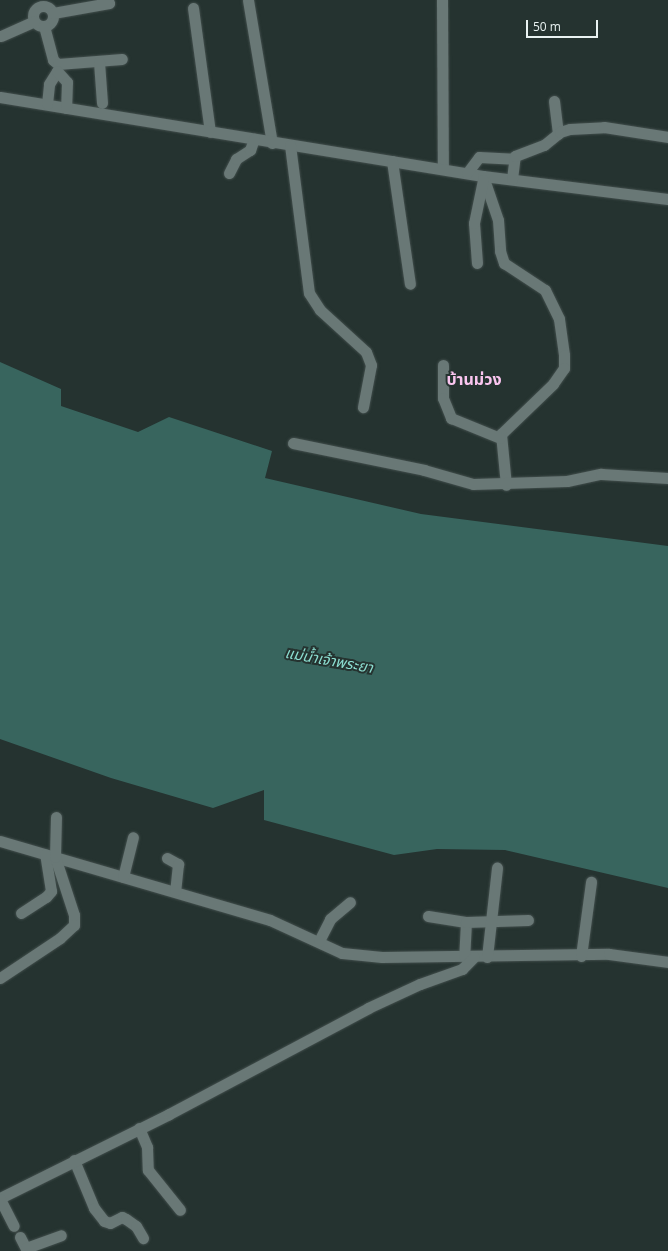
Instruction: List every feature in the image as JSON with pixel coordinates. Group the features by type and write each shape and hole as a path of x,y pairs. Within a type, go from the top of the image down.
{"street":[{"path":"248,0 272,143"},
{"path":"442,0 443,169"},
{"path":"53,14 41,3 35,10 53,60 67,82 66,108"},
{"path":"53,14 109,3"},
{"path":"193,8 210,132"},
{"path":"1,36 39,24 50,23 53,14"},
{"path":"58,68 122,59"},
{"path":"99,62 102,103"},
{"path":"47,104 49,84 58,68"},
{"path":"0,97 272,143 467,173 483,178 512,179 668,199"},
{"path":"554,101 558,134"},
{"path":"467,173 479,157 510,158 519,153 544,145 558,134 570,129 604,127 668,137"},
{"path":"229,173 236,159 250,150 254,140"},
{"path":"290,145 309,293 320,310 366,352 371,365 363,407"},
{"path":"510,158 512,179"},
{"path":"392,161 410,284"},
{"path":"477,263 474,223 483,178"},
{"path":"483,178 498,220 500,251 504,263 545,290 559,319 564,355 564,368 553,384 500,438"},
{"path":"443,365 443,398 451,418 500,438"},
{"path":"500,438 506,484"},
{"path":"293,442 424,470 473,484 567,481 601,474 668,478"},
{"path":"21,913 49,895 51,891 50,856 56,817"},
{"path":"123,877 133,837"},
{"path":"0,841 270,920 319,941 342,953 368,957 581,956 609,954 668,962"},
{"path":"0,978 60,938 74,925 74,915 50,856"},
{"path":"168,858 178,864 175,891"},
{"path":"487,957 497,868"},
{"path":"581,956 591,882"},
{"path":"319,941 330,919 350,902"},
{"path":"428,916 466,922 528,920"},
{"path":"14,1226 0,1198 139,1128 368,1008 420,984 462,969 469,956 466,922"},
{"path":"139,1128 147,1148 148,1170 180,1210"},
{"path":"74,1160 94,1208 104,1221 110,1223 122,1217 136,1226 144,1238"},
{"path":"20,1237 26,1249 61,1235"}],"water":[{"name":"แม่น้ำเจ้าพระยา","path":"0,362 61,389 61,406 138,432 169,417 272,451 265,478 421,514 668,546 668,888 505,850 437,849 394,855 264,820 264,790 213,808 111,778 0,739"}],"district":[{"name":"บ้านม่วง","path":"474,379"}]}
